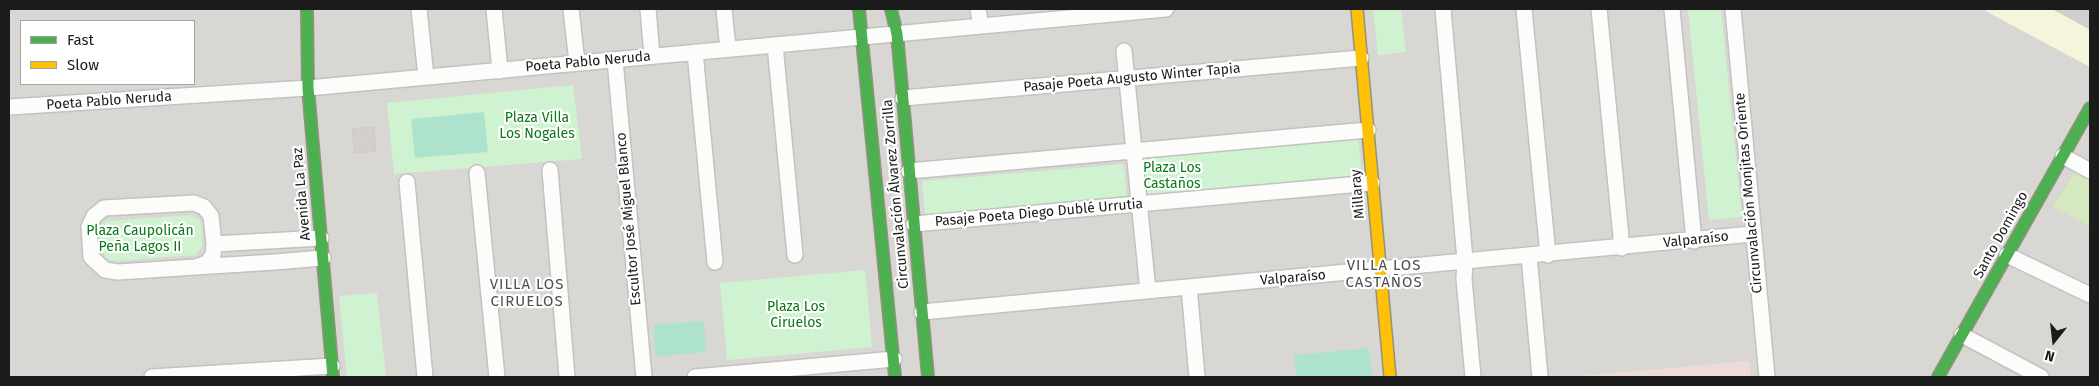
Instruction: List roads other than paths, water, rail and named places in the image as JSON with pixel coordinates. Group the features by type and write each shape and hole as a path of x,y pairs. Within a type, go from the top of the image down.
{"street":[{"name":"Avenida La Paz","path":"307,9 308,88 333,372"},
{"path":"419,9 426,78"},
{"path":"494,9 500,71"},
{"path":"571,9 577,63"},
{"path":"648,9 652,56"},
{"path":"724,9 728,49"},
{"name":"Circunvalación Álvarez Zorrilla","path":"859,9 895,377"},
{"name":"Circunvalación Álvarez Zorrilla","path":"892,9 897,34 928,377"},
{"path":"978,9 981,26"},
{"name":"Poeta Pablo Neruda","path":"9,107 308,88 981,26 1033,15 1166,9"},
{"name":"Millaray","path":"1356,9 1390,377"},
{"path":"1443,9 1465,260 1464,279 1473,377"},
{"path":"1524,9 1548,254"},
{"path":"1599,9 1622,248"},
{"path":"1672,9 1694,241"},
{"name":"Circunvalación Monjitas Oriente","path":"1733,9 1752,234 1767,377"},
{"path":"776,45 795,255"},
{"path":"1124,51 1148,291"},
{"path":"696,52 715,262"},
{"name":"Pasaje Poeta Augusto Winter Tapia","path":"903,98 1361,58"},
{"name":"Escultor José Miguel Blanco","path":"615,60 644,377"},
{"name":"Santo Domingo","path":"1938,377 2090,108"},
{"path":"910,171 1368,130"},
{"path":"2063,156 2090,171"},
{"path":"550,170 567,377"},
{"path":"478,173 497,377"},
{"path":"406,182 425,377"},
{"name":"Pasaje Poeta Diego Dublé Urrutia","path":"914,224 1372,183"},
{"path":"195,267 207,263 213,255 214,244 211,216 204,208 194,203 104,208 94,216 89,227 90,257 106,270 118,272 195,267 323,258"},
{"name":"Valparaíso","path":"922,312 1380,270 1465,260 1622,248 1752,234"},
{"path":"214,244 321,238"},
{"path":"1529,256 1540,377"},
{"path":"2007,256 2090,295"},
{"path":"1189,287 1198,377"},
{"path":"1962,335 2037,376"},
{"path":"695,377 894,359"},
{"path":"152,377 333,372"}],"district":[{"name":"VILLA LOS CASTAÑOS","path":"1384,274"},
{"name":"VILLA LOS CIRUELOS","path":"527,294"}],"park label":[{"name":"Plaza Villa Los Nogales","path":"537,126"},
{"name":"Plaza Los Castaños","path":"1172,176"},
{"name":"Plaza Caupolicán Peña Lagos II","path":"140,240"},
{"name":"Plaza Los Ciruelos","path":"796,316"}]}
